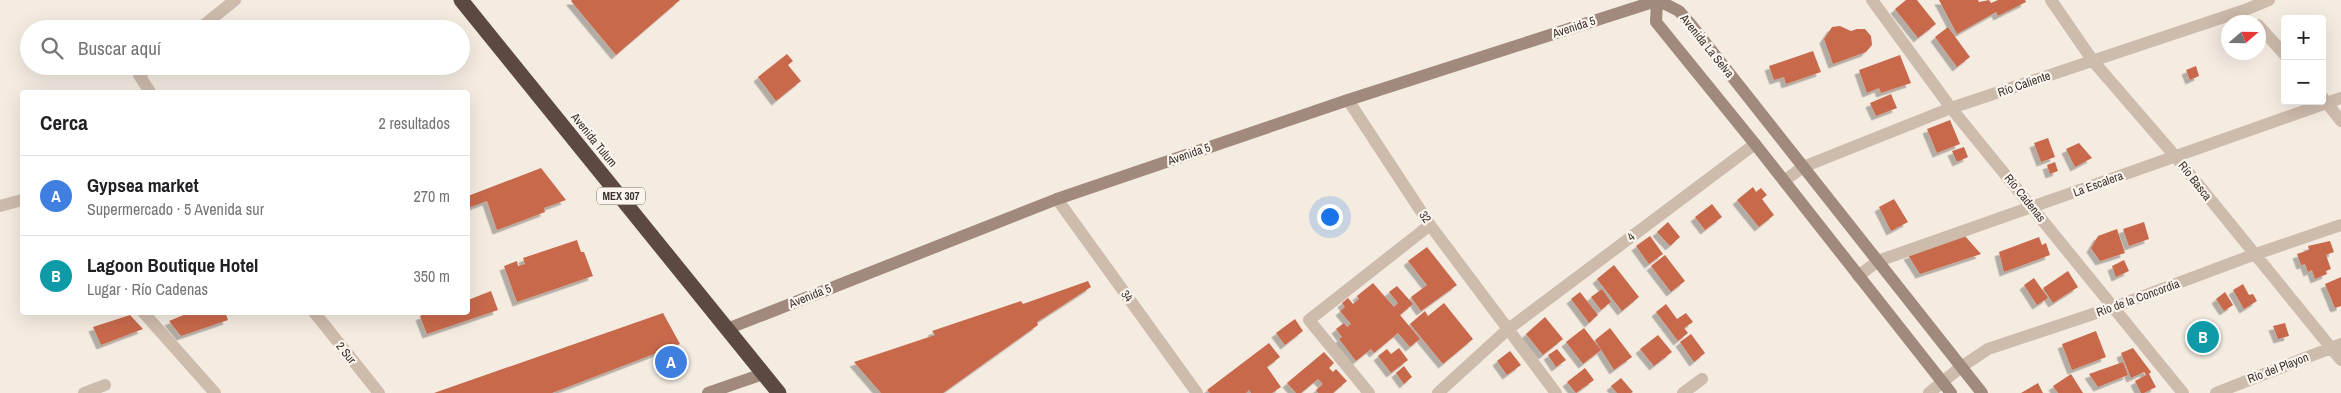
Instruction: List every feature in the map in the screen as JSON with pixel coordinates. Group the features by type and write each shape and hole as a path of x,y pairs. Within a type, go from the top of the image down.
{"highway":[{"name":"Avenida Tulum","path":"462,0 779,393"}],"street":[{"path":"210,20 235,0"},
{"name":"Avenida 5","path":"728,329 1057,199 1348,100 1658,0"},
{"name":"Avenida La Selva","path":"1951,393 1755,144 1656,22 1658,0 1679,12 1692,26 1982,393"},
{"name":"Río Cadenas","path":"1872,0 1951,108 2183,393"},
{"name":"Río Basca","path":"2051,0 2094,60 2175,156 2254,255 2336,346 2341,360"},
{"name":"Río Caliente","path":"1784,181 1803,166 1951,108 2094,60 2241,5 2269,0"},
{"path":"2241,5 2249,15"},
{"path":"2266,34 2281,51"},
{"path":"140,75 149,90"},
{"name":"La Escalera","path":"2326,100 2341,98"},
{"name":"32","path":"1348,100 1430,225 1556,393"},
{"path":"2326,101 2341,122"},
{"name":"La Escalera","path":"1858,276 1878,261 2175,156 2312,105"},
{"name":"4","path":"1438,393 1507,330 1755,144"},
{"name":"34","path":"1057,199 1197,393"},
{"path":"0,206 20,201"},
{"path":"1370,393 1309,320 1430,225"},
{"name":"Rio de la Concordia","path":"1929,393 1961,367 1988,349 2114,307 2341,225"},
{"path":"146,315 215,393"},
{"name":"2 Sur","path":"316,315 379,393"},
{"name":"Río del Playon","path":"2216,393 2336,346"},
{"path":"708,393 763,374"},
{"path":"1683,393 1702,379"},
{"path":"84,393 106,385"}],"building":[{"path":"572,0 680,0 616,55"},
{"path":"1906,0 1917,0 1936,24 1918,38 1895,9"},
{"path":"1939,0 1978,0 1979,2 1989,0 1991,3 1998,0 2025,0 2026,2 1998,16 1996,12 1957,34"},
{"path":"1840,26 1851,31 1865,29 1871,36 1872,45 1866,52 1833,64 1824,39 1832,27"},
{"path":"1948,27 1970,57 1957,67 1935,37"},
{"path":"1813,51 1821,72 1786,84 1784,77 1774,80 1769,66"},
{"path":"787,54 793,61 788,65 801,81 776,101 758,77"},
{"path":"1900,55 1911,83 1881,93 1879,88 1867,93 1859,70"},
{"path":"2196,66 2199,76 2190,80 2186,70"},
{"path":"1891,94 1897,108 1876,116 1870,103"},
{"path":"1950,120 1960,144 1937,153 1927,129"},
{"path":"2048,138 2055,157 2041,162 2034,143"},
{"path":"2079,143 2092,158 2075,167 2066,149"},
{"path":"1964,147 1968,157 1957,162 1952,151"},
{"path":"2055,162 2058,171 2050,174 2047,165"},
{"path":"541,168 566,200 544,208 545,212 497,230 487,201 470,207 470,195"},
{"path":"1753,187 1756,192 1761,188 1767,195 1762,199 1774,215 1759,227 1737,200"},
{"path":"1894,199 1908,222 1891,231 1879,207"},
{"path":"1712,204 1722,217 1705,230 1695,217"},
{"path":"1668,222 1680,237 1670,246 1657,232"},
{"path":"2144,222 2149,239 2129,246 2123,229"},
{"path":"2117,229 2125,253 2100,261 2091,248 2098,236"},
{"path":"1650,236 1663,254 1649,264 1636,246"},
{"path":"1965,236 1981,254 1920,274 1908,255"},
{"path":"2039,237 2042,245 2046,243 2050,255 2004,272 1999,252"},
{"path":"577,240 581,252 584,252 593,276 517,302 504,266 517,261 518,266 525,264 523,258"},
{"path":"2330,241 2334,252 2326,255 2331,269 2326,271 2327,274 2315,279 2312,270 2308,272 2305,264 2301,265 2297,254 2309,250 2308,246"},
{"path":"1427,247 1457,285 1421,311 1411,297 1427,285 1408,261"},
{"path":"1665,255 1685,281 1671,292 1651,266"},
{"path":"2124,260 2129,271 2116,277 2112,266"},
{"path":"1614,265 1639,297 1622,311 1597,279"},
{"path":"2068,271 2078,287 2053,303 2043,288"},
{"path":"2341,277 2341,306 2335,308 2325,284"},
{"path":"2034,278 2048,298 2037,305 2024,285"},
{"path":"1088,281 1091,287 1037,322 1038,325 943,393 881,393 854,362 935,335 932,331 1021,301 1023,304"},
{"path":"1373,283 1394,307 1398,303 1389,292 1397,286 1413,304 1400,315 1420,339 1410,347 1398,333 1374,353 1371,349 1356,361 1339,339 1342,337 1336,329 1344,323 1347,327 1351,324 1340,311 1345,307 1342,303 1348,298 1353,304 1359,299 1357,296"},
{"path":"2243,284 2249,295 2253,294 2257,301 2244,309 2233,290"},
{"path":"1602,289 1611,302 1601,310 1591,297"},
{"path":"491,291 498,310 427,334 420,316 470,315 470,299"},
{"path":"1580,292 1598,315 1589,323 1571,299"},
{"path":"2225,292 2233,305 2224,311 2216,299"},
{"path":"1444,303 1473,339 1443,364 1410,324 1425,311 1428,316"},
{"path":"1666,304 1677,319 1686,313 1693,322 1684,328 1688,333 1678,341 1656,312"},
{"path":"663,313 680,344 552,393 434,393"},
{"path":"130,315 143,329 101,345 93,327"},
{"path":"184,315 226,315 228,320 181,336 169,321"},
{"path":"1545,317 1563,339 1543,355 1526,334"},
{"path":"1295,319 1303,331 1285,345 1276,333"},
{"path":"2285,323 2289,336 2278,339 2273,326"},
{"path":"1584,328 1601,350 1583,364 1566,342"},
{"path":"1610,328 1632,357 1614,370 1595,340"},
{"path":"2206,329 2210,340 2199,344 2195,333"},
{"path":"2096,331 2106,357 2072,370 2062,344"},
{"path":"1691,334 1705,353 1694,362 1680,342"},
{"path":"1658,335 1672,352 1654,366 1640,349"},
{"path":"1269,343 1280,357 1267,367 1281,387 1272,393 1251,393 1249,390 1246,393 1210,393 1207,390"},
{"path":"1399,348 1408,360 1391,373 1378,356 1387,349 1391,354"},
{"path":"2133,348 2151,372 2149,374 2156,387 2144,393 2141,393 2135,381 2146,375 2144,372 2131,378 2121,353"},
{"path":"1557,349 1566,360 1556,367 1548,355"},
{"path":"1510,351 1521,365 1507,375 1497,361"},
{"path":"1324,352 1334,363 1329,368 1333,372 1336,369 1347,381 1333,393 1318,393 1316,390 1323,384 1318,379 1301,393 1296,393 1287,383"},
{"path":"2123,362 2128,375 2098,387 2089,374"},
{"path":"1404,366 1412,377 1404,384 1396,373"},
{"path":"1585,368 1594,380 1576,393 1567,382"},
{"path":"2071,374 2083,393 2058,393 2053,386"},
{"path":"1621,378 1633,392 1617,393 1611,386"},
{"path":"2038,383 2043,393 2021,393"}],"place":[{"name":"Lagoon Boutique Hotel","path":"2203,337"},
{"name":"Gypsea market","path":"671,362"}]}
